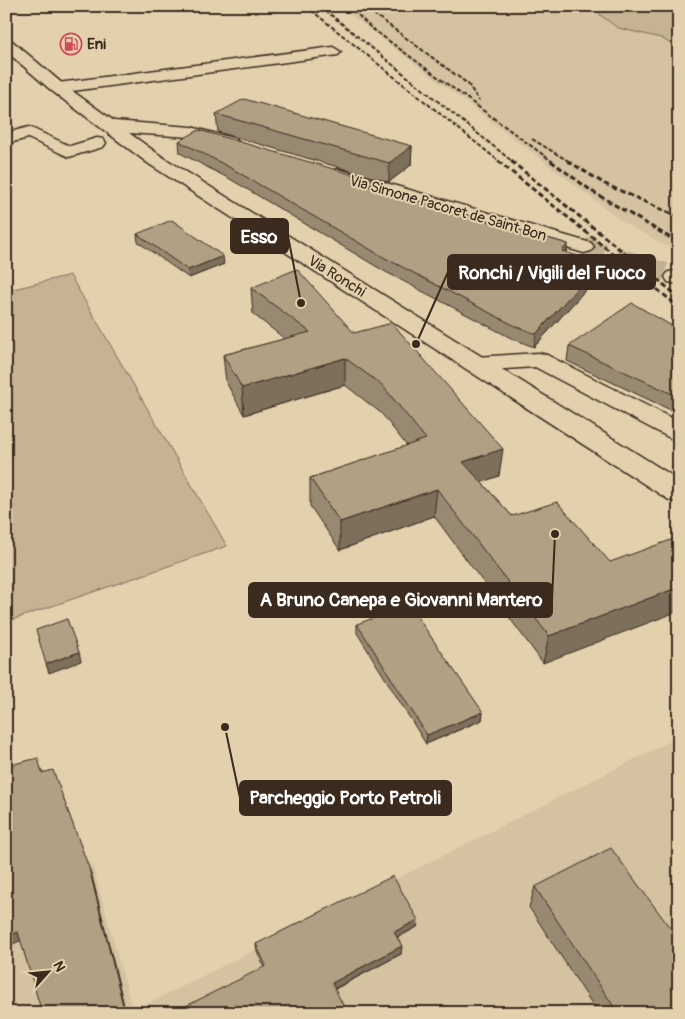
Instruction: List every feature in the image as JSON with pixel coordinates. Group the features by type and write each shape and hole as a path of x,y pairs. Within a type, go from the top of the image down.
{"main road":[{"name":"Via Ronchi","path":"6,43 58,88 151,157 679,493"},
{"path":"58,88 333,52"},
{"path":"108,126 192,132 249,149"},
{"path":"6,139 30,132 69,152 97,142"},
{"path":"151,157 152,144 161,138 192,132"},
{"name":"Via Simone Pacoret de Saint Bon","path":"325,171 584,247"},
{"path":"476,364 539,360 679,432"}],"shaded area":[{"path":"339,6 602,6 600,15 618,28 661,38 679,49 679,253 626,224"},
{"path":"602,6 675,6 679,8 679,49 661,38 618,28 600,15"},
{"path":"70,275 227,546 6,622 6,291"},
{"path":"679,737 679,1013 6,1013 6,897 92,863 133,1011"}],"building":[{"path":"244,99 412,146 389,163 216,114"},
{"path":"199,130 375,181 367,186 568,244 562,251 600,263 536,334 513,325 385,258 229,167 179,141"},
{"path":"172,220 223,256 188,270 137,234"},
{"path":"297,269 354,333 392,323 503,449 463,462 512,516 557,502 610,562 679,537 679,587 549,636 437,489 340,522 310,478 426,439 382,385 345,358 242,388 223,355 310,332 251,288"},
{"path":"632,303 679,330 679,397 569,346"},
{"path":"409,605 483,712 427,735 357,624"},
{"path":"67,619 79,652 46,664 36,630"},
{"path":"38,758 42,773 53,770 89,868 125,1013 42,1013 18,932 6,937 6,766"},
{"path":"611,848 679,940 679,1013 618,1013 535,887"},
{"path":"393,876 418,920 394,932 402,946 332,983 347,1013 172,1013 266,966 256,944"}],"tunnel":[{"path":"584,247 676,277"}],"railway":[{"path":"306,6 500,162"},
{"path":"320,6 513,162"},
{"path":"349,6 370,27 553,162"},
{"path":"363,6 468,84 479,101"},
{"path":"532,139 570,162"},
{"path":"498,161 679,307"},
{"path":"511,161 679,297"},
{"path":"551,161 593,192 679,243"},
{"path":"568,161 605,184 679,217"}],"place":[{"name":"Eni","path":"71,44"},
{"name":"Esso","path":"301,303"},
{"name":"Ronchi / Vigili del Fuoco","path":"416,344"},
{"name":"A Bruno Canepa e Giovanni Mantero","path":"555,534"},
{"name":"Parcheggio Porto Petroli","path":"225,727"}]}
